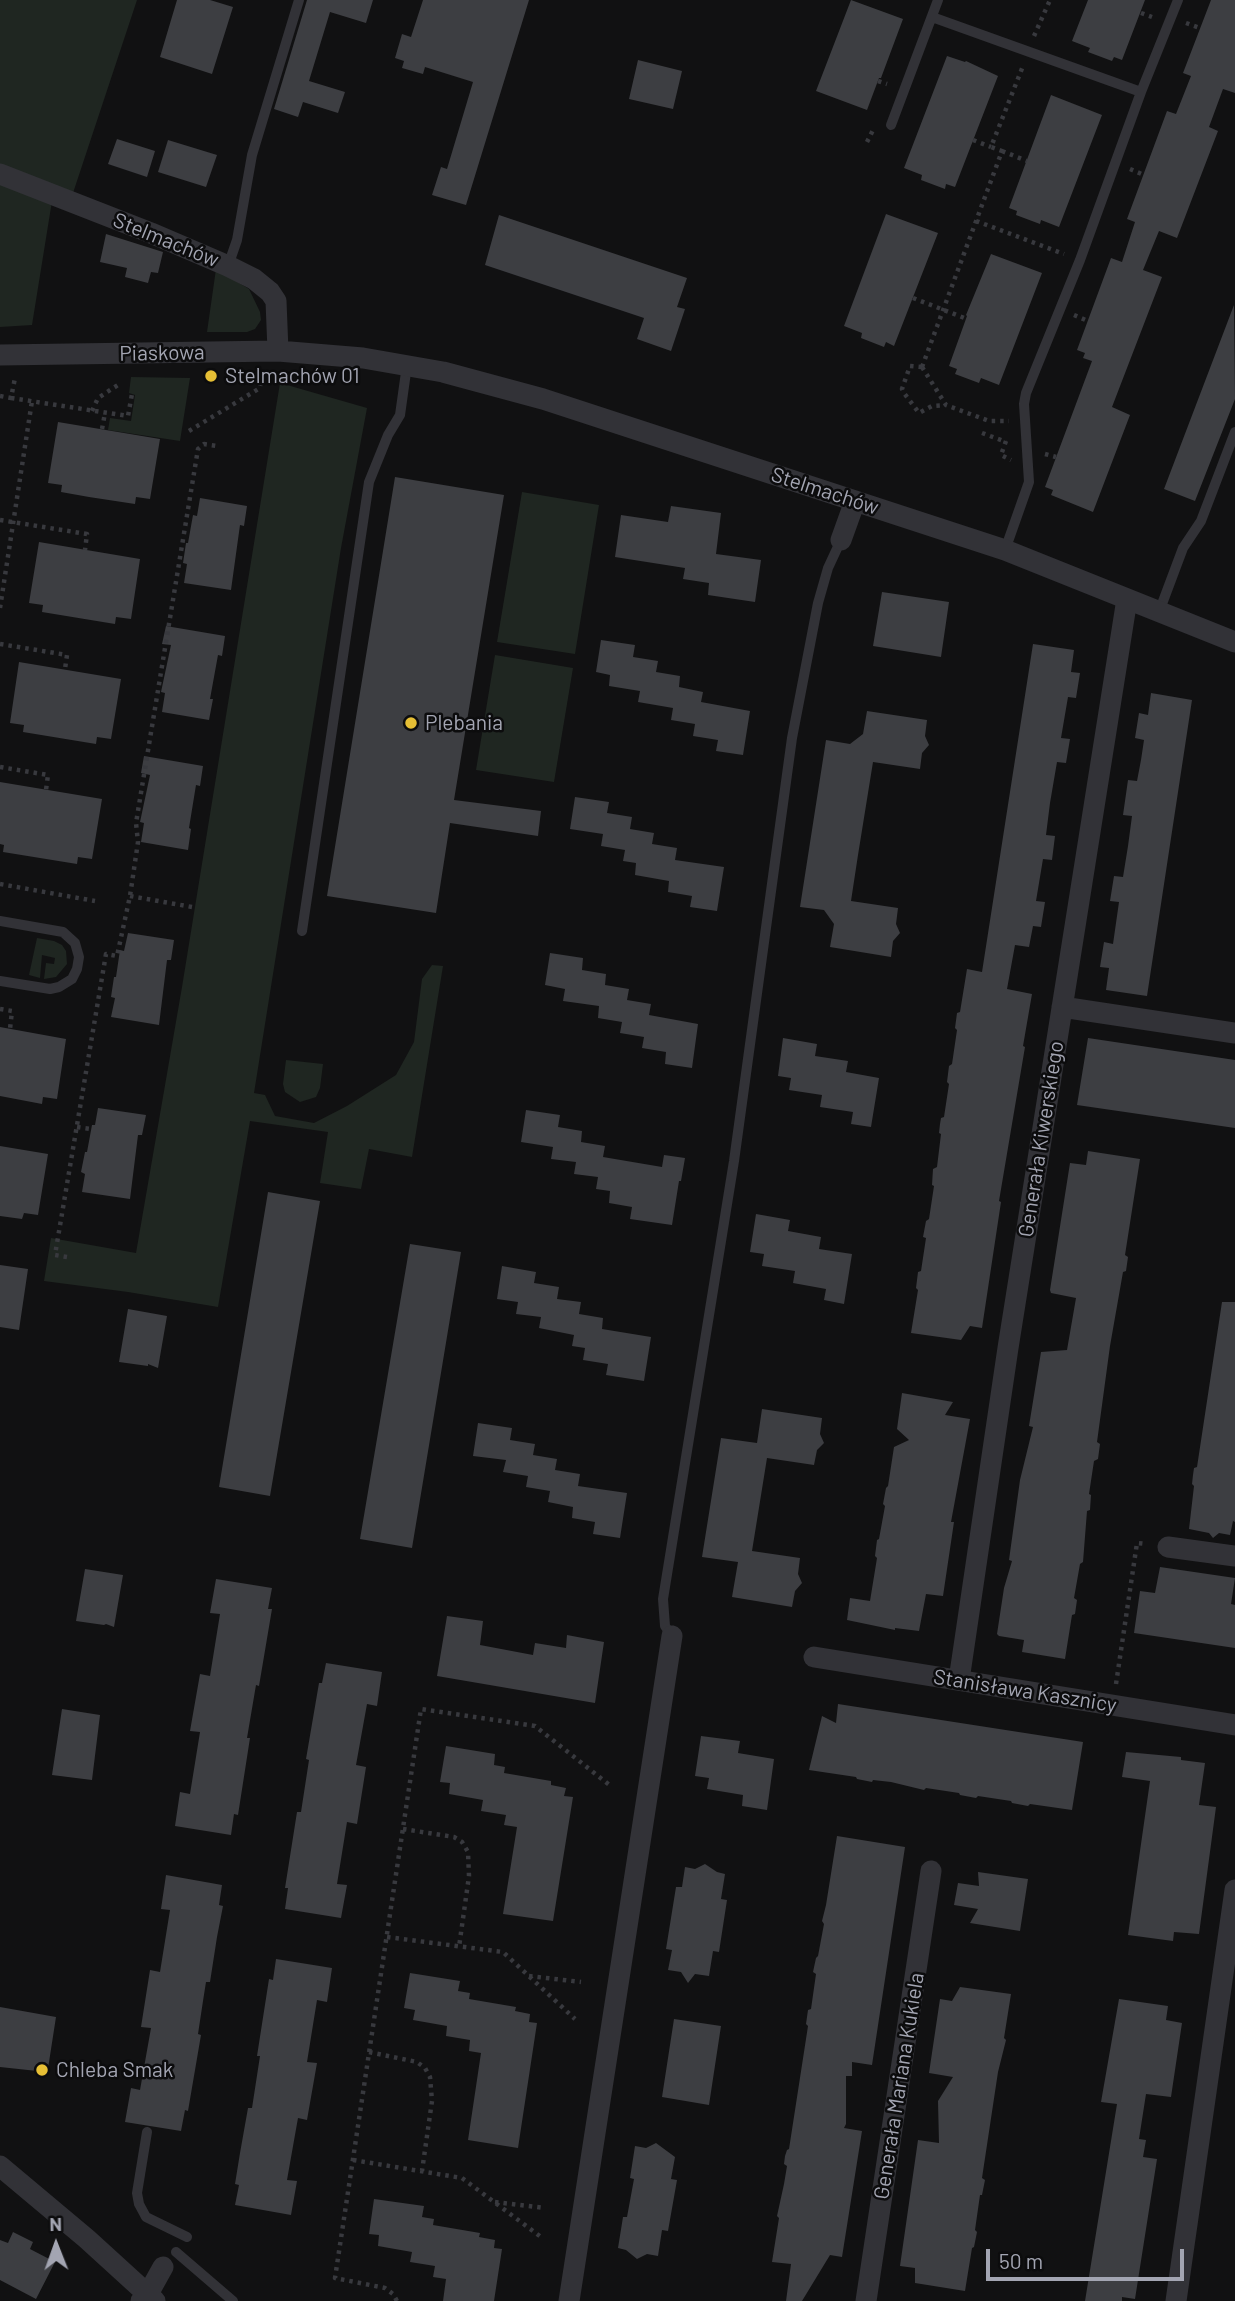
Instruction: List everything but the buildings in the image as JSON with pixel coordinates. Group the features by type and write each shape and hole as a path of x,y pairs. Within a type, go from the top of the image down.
{"street":[{"name":"Stelmachów","path":"0,174 151,233 228,265 254,279 270,292 276,301 278,351"},
{"name":"Piaskowa","path":"0,355 278,351 363,358 407,365"},
{"name":"Stelmachów","path":"407,365 511,389 1004,550 1235,642"},
{"path":"841,540 855,501"},
{"name":"Generała Kiwerskiego","path":"958,1680 1127,599"},
{"path":"1062,1007 1235,1033"},
{"path":"1168,1547 1235,1556"},
{"path":"569,2301 672,1636"},
{"name":"Stanisława Kasznicy","path":"814,1657 1235,1725"},
{"name":"Generała Mariana Kukiela","path":"866,2301 931,1871"},
{"path":"1176,2301 1235,1891"},
{"path":"0,2166 148,2299 169,2260"}],"lane":[{"path":"228,265 237,240 252,155 299,0"},
{"path":"891,125 938,0"},
{"path":"1004,550 1029,482 1024,404 1027,393 1178,0"},
{"path":"932,17 1141,92"},
{"path":"302,932 369,482 388,435 400,415 407,365"},
{"path":"1159,611 1183,548 1200,521 1235,432"},
{"path":"672,1636 665,1626 663,1598 734,1161 792,738 818,603 828,568 841,540"},
{"path":"0,921 63,932 75,943 79,957 72,979 59,987 50,989 0,981"},
{"path":"147,2132 137,2193 139,2204 146,2217 187,2237"},
{"path":"169,2260 233,2301"}],"path":[{"path":"1034,37 1050,0"},
{"path":"1141,12 1156,18"},
{"path":"1185,22 1200,28"},
{"path":"991,147 1023,66"},
{"path":"973,140 1027,161"},
{"path":"922,367 1002,151"},
{"path":"1129,168 1144,175"},
{"path":"976,221 1080,260"},
{"path":"913,298 967,319"},
{"path":"1074,315 1088,321"},
{"path":"922,367 910,366 902,389 919,413 932,406 946,405 989,421 1011,421"},
{"path":"922,367 946,405"},
{"path":"11,398 16,370"},
{"path":"188,431 260,388 262,371"},
{"path":"92,411 98,398 121,383"},
{"path":"0,396 128,416 132,394"},
{"path":"0,608 32,401"},
{"path":"102,429 105,413"},
{"path":"982,433 1006,442"},
{"path":"67,1257 55,1255 106,954 117,956 130,896 138,842 136,823 198,449 204,444 217,446"},
{"path":"1041,452 1056,457"},
{"path":"0,520 88,534 85,550"},
{"path":"0,644 67,655 65,669"},
{"path":"0,767 48,775 46,790"},
{"path":"0,884 95,901"},
{"path":"130,896 192,907"},
{"path":"0,1009 12,1011 10,1029"},
{"path":"77,1127 91,1129"},
{"path":"1113,1705 1137,1543 1168,1547"},
{"path":"397,2301 385,2288 335,2278 421,1709 536,1726 612,1787"},
{"path":"403,1829 454,1837 462,1842 468,1852 470,1876 459,1947"},
{"path":"387,1937 503,1952 575,2019"},
{"path":"528,1976 581,1983"},
{"path":"369,2052 417,2062 425,2068 430,2077 432,2101 422,2171"},
{"path":"353,2160 462,2178 541,2238"},
{"path":"494,2202 545,2208"}],"shaded area":[{"path":"0,0 137,0 72,196 0,168"},
{"path":"0,182 52,201 32,325 0,327"},
{"path":"216,269 249,289 260,312 261,320 255,329 247,332 207,332"},
{"path":"131,377 190,378 180,441 108,430 110,418 131,421 135,395 129,393"},
{"path":"280,383 367,408 341,548 254,1093 265,1095 275,1116 314,1123 396,1075 414,1042 422,979 432,965 443,966 412,1157 369,1149 361,1189 320,1183 328,1132 250,1121 218,1307 44,1281 51,1238 136,1253"},
{"path":"522,492 599,505 575,654 497,642"},
{"path":"495,655 573,668 554,782 476,770"},
{"path":"37,938 54,941 66,951 67,964 56,977 44,979 46,963 54,964 55,958 42,955 40,978 29,975"},
{"path":"286,1060 323,1064 316,1097 300,1102 285,1092 283,1084"}],"place":[{"name":"Stelmachów 01","path":"211,376"},
{"name":"Plebania","path":"411,723"},
{"name":"Chleba Smak","path":"42,2070"}]}
